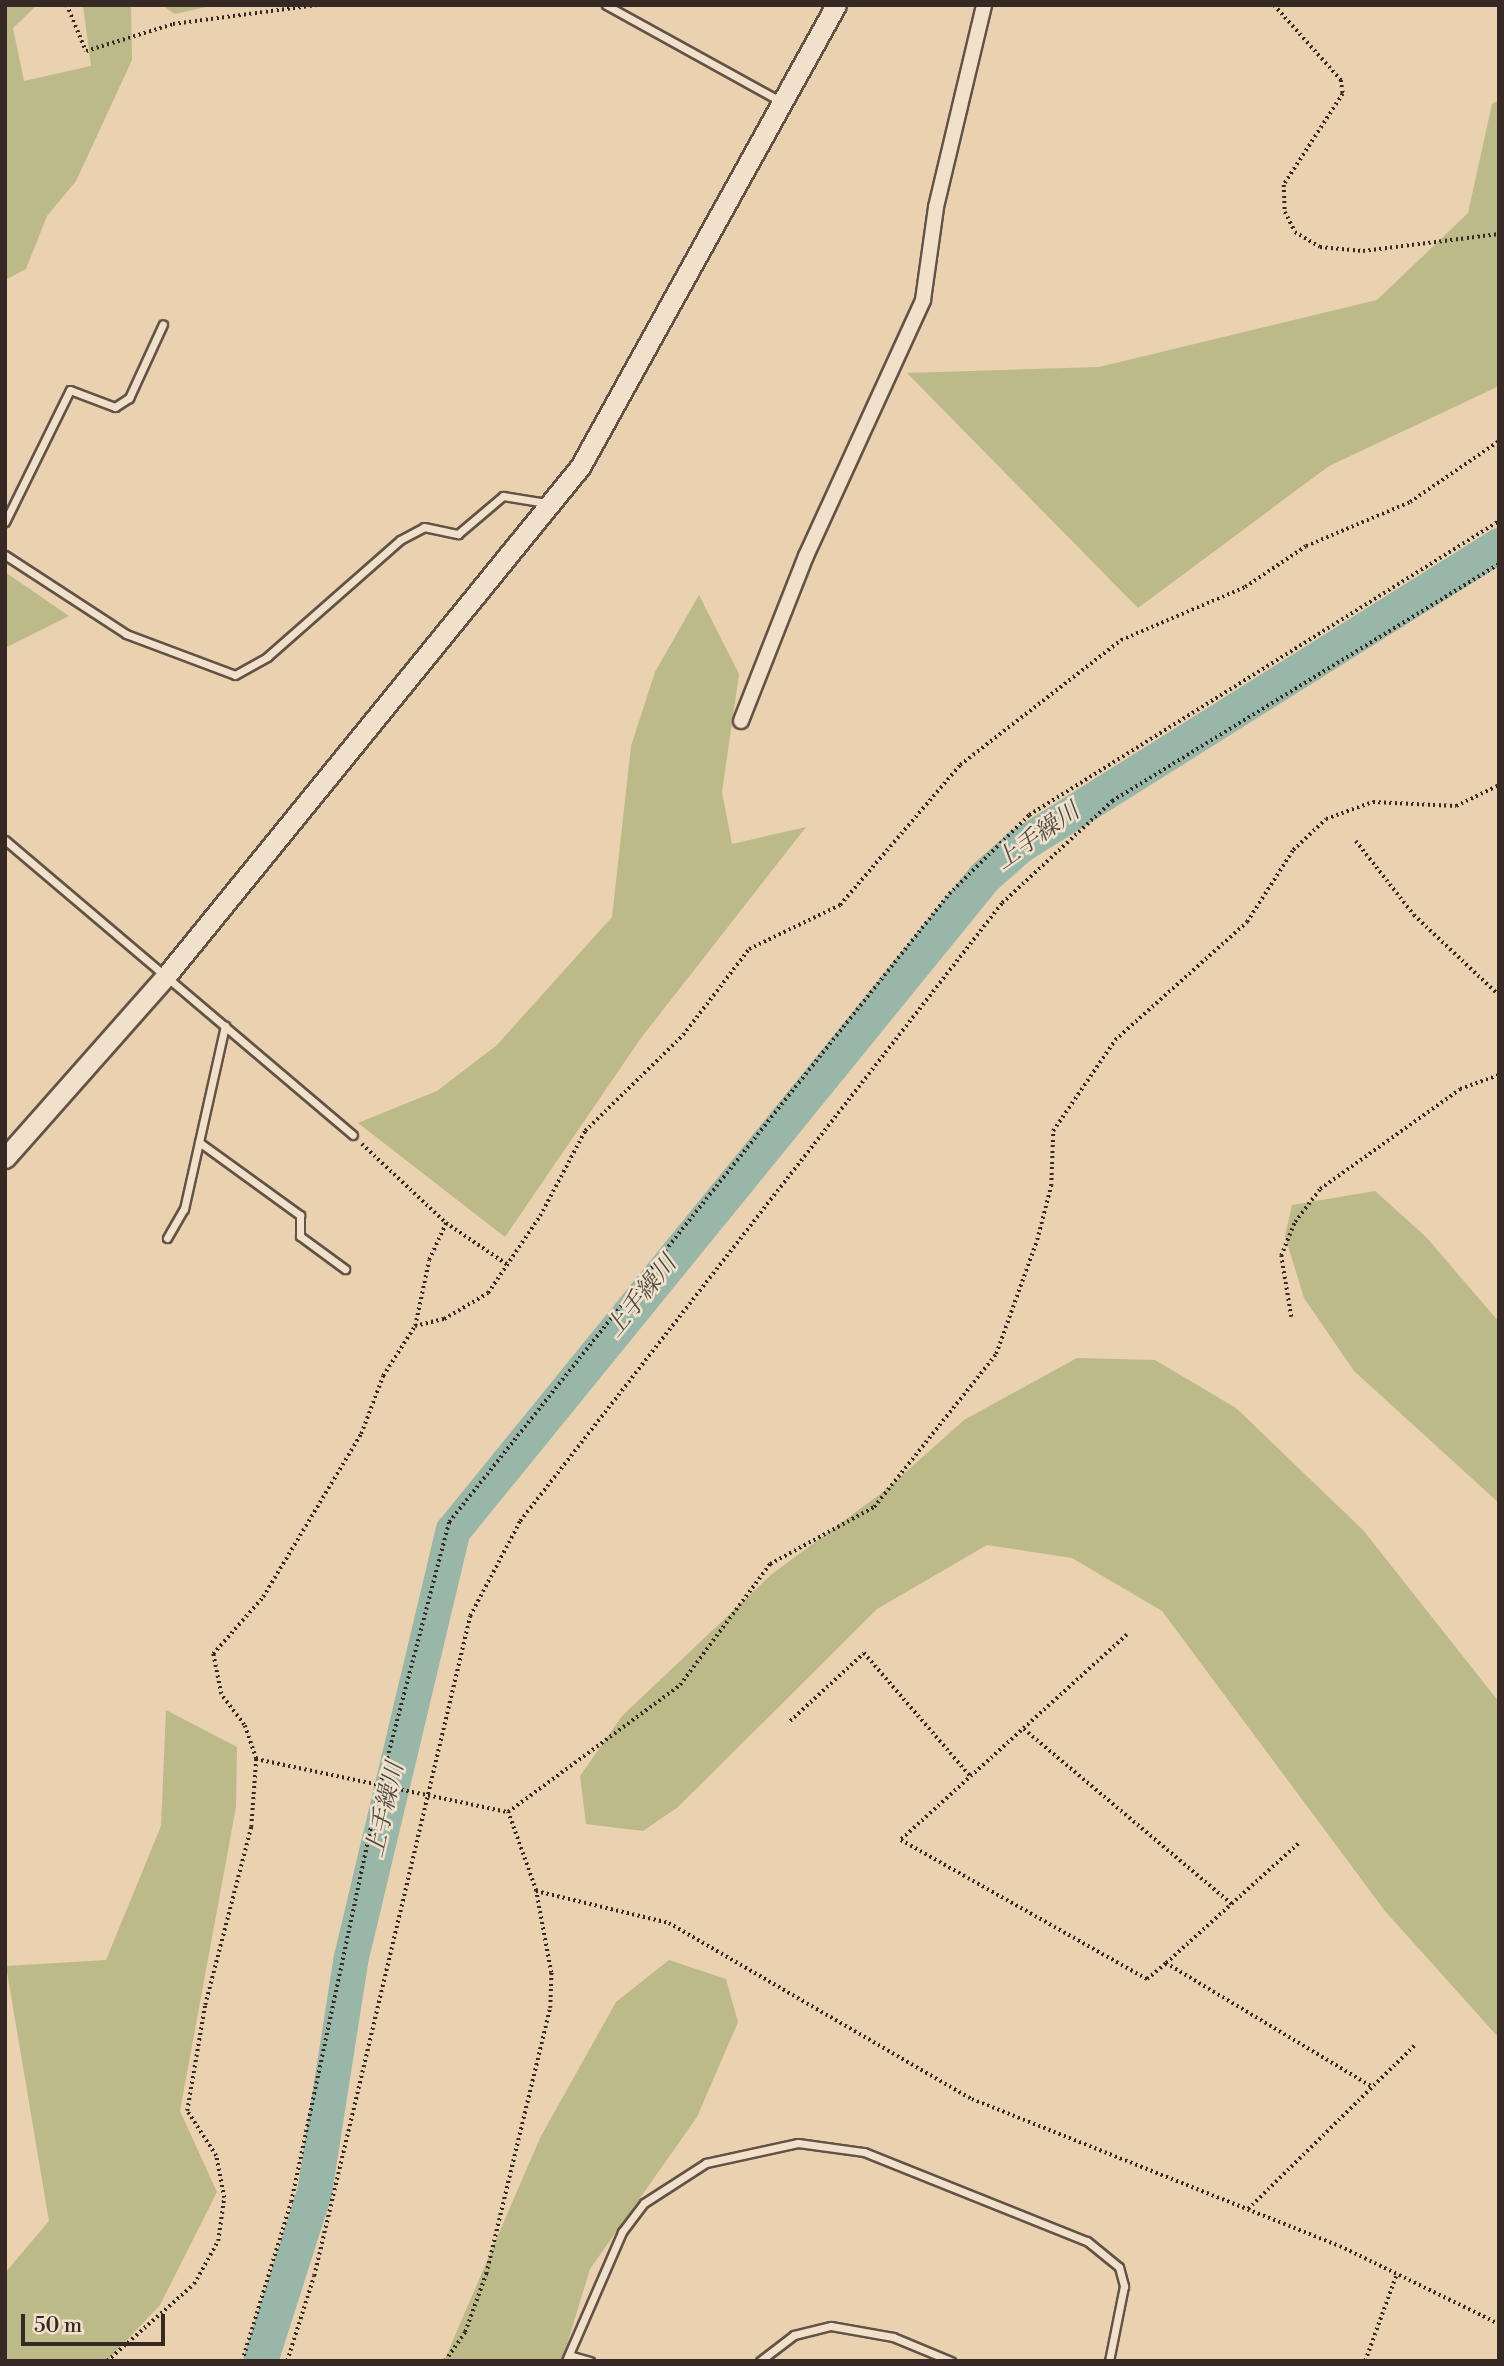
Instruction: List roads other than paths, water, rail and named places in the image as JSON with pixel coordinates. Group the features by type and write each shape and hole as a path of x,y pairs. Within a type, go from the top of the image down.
{"street":[{"path":"5,1158 166,976 550,503 601,431 778,100 836,5"},
{"path":"741,721 806,556 923,300 936,207 984,5"}],"lane":[{"path":"606,5 778,100"},
{"path":"5,522 71,390 115,407 129,398 163,324"},
{"path":"5,555 126,634 235,675 267,657 400,540 424,527 458,534 503,496 550,503"},
{"path":"5,840 352,1135"},
{"path":"167,1238 184,1209 225,1027"},
{"path":"199,1142 300,1215 300,1236 345,1269"},
{"path":"590,2361 568,2358 622,2232 644,2203 706,2163 799,2143 864,2152 1087,2241 1119,2267 1124,2286 1109,2361"},
{"path":"760,2361 794,2335 831,2326 893,2337 951,2361"}],"waterway":[{"name":"上手繰川","path":"260,2361 314,2192 350,1961 453,1530 984,877 1019,846 1499,545"}]}
